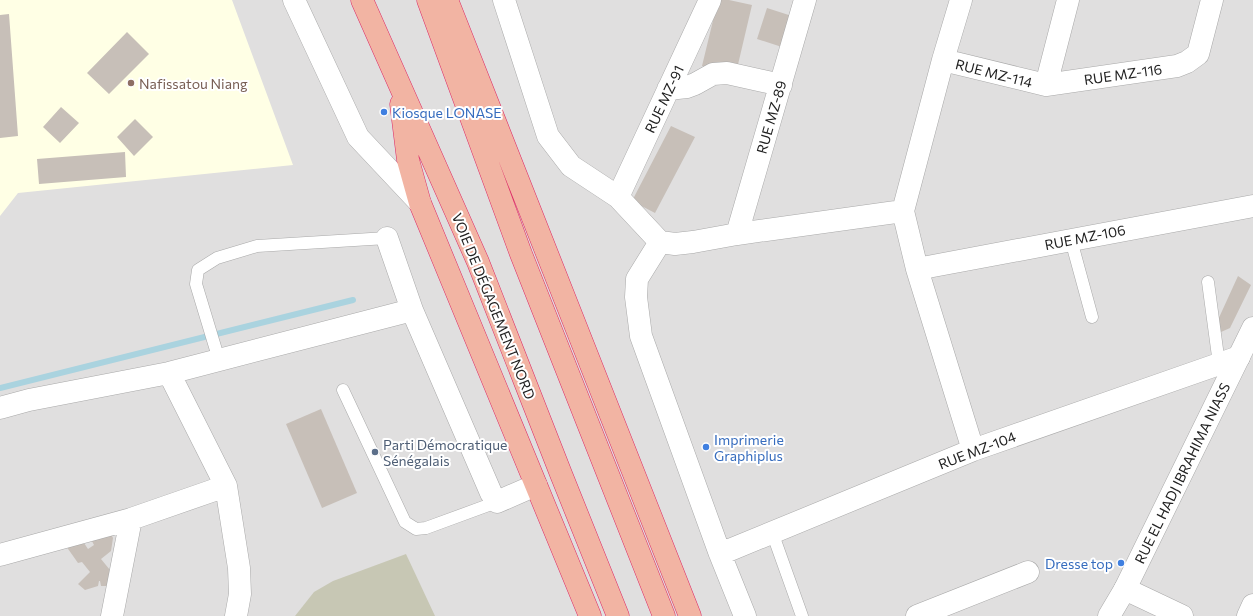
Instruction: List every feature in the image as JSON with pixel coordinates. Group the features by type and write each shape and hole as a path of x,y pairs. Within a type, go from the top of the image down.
{"highway":[{"name":"VOIE DE DÉGAGEMENT NORD","path":"362,0 478,262 618,616"},
{"path":"428,0 522,254 664,616"},
{"path":"447,0 690,616"},
{"path":"398,81 408,160 420,203 590,616"}],"street":[{"path":"294,0 358,137 420,203"},
{"path":"504,0 548,136 571,166 618,198 660,242 675,244 693,242 737,234 902,212"},
{"name":"RUE MZ-91","path":"618,198 710,0"},
{"name":"RUE MZ-89","path":"737,234 805,0"},
{"path":"961,0 943,60 902,212 917,269 974,450"},
{"path":"1046,86 1068,0"},
{"name":"RUE MZ-116","path":"1046,86 1177,66 1187,62 1198,54 1212,0"},
{"name":"RUE MZ-114","path":"943,60 1046,86"},
{"path":"668,89 687,87 713,74 727,73 781,85"},
{"name":"RUE MZ-106","path":"917,269 1253,206"},
{"path":"387,238 412,310 491,493 497,502 536,485"},
{"path":"660,242 637,280 636,297 641,336 720,554 745,616"},
{"path":"0,408 29,400 169,373 217,353 412,310"},
{"name":"RUE EL HADJ IBRAHIMA NIASS","path":"1109,616 1125,589 1229,361 1253,328"},
{"name":"RUE MZ-104","path":"720,554 974,450 1229,361"},
{"path":"169,373 226,486 239,568 240,594 236,616"},
{"path":"0,555 130,519 226,486"},
{"path":"112,616 130,519"},
{"path":"917,616 1028,572"},
{"path":"1125,589 1182,616"},
{"path":"1248,616 1253,605"}],"lane":[{"path":"217,353 196,284 198,270 217,258 257,246 387,238"},
{"path":"1071,240 1092,317"},
{"path":"1208,282 1229,361"},
{"path":"344,390 405,522 416,529 426,528 497,502"},
{"path":"772,532 802,616"}],"shaded area":[{"path":"0,0 1253,0 1253,616 0,616"},
{"name":"Nafissatou Niang","path":"0,0 232,0 293,165 18,193 0,216"},
{"path":"406,554 435,616 295,616 314,592 333,581"}],"building":[{"path":"718,0 729,0 752,5 736,73 702,66"},
{"path":"767,8 795,17 785,48 757,39"},
{"path":"9,14 18,136 0,138 0,15"},
{"path":"127,32 149,54 109,94 87,73"},
{"path":"61,107 79,123 60,143 43,127"},
{"path":"135,119 153,137 134,156 117,137"},
{"path":"671,126 695,137 655,213 632,201"},
{"path":"125,152 126,177 39,184 37,159"},
{"path":"1238,276 1251,285 1230,328 1221,332 1217,322"},
{"path":"321,409 357,493 322,508 286,424"},
{"path":"111,534 113,538 111,551 101,559 110,570 108,586 101,586 99,581 98,586 85,590 78,584 90,572 82,562 78,563 66,546 82,540 88,549 94,545 91,539"}],"waterway":[{"path":"0,388 353,300"}],"place":[{"name":"Nafissatou Niang","path":"131,83"},
{"name":"Kiosque LONASE","path":"384,112"},
{"name":"Imprimerie Graphiplus","path":"706,447"},
{"name":"Parti Démocratique Sénégalais","path":"375,452"},
{"name":"Dresse top","path":"1121,563"}]}
